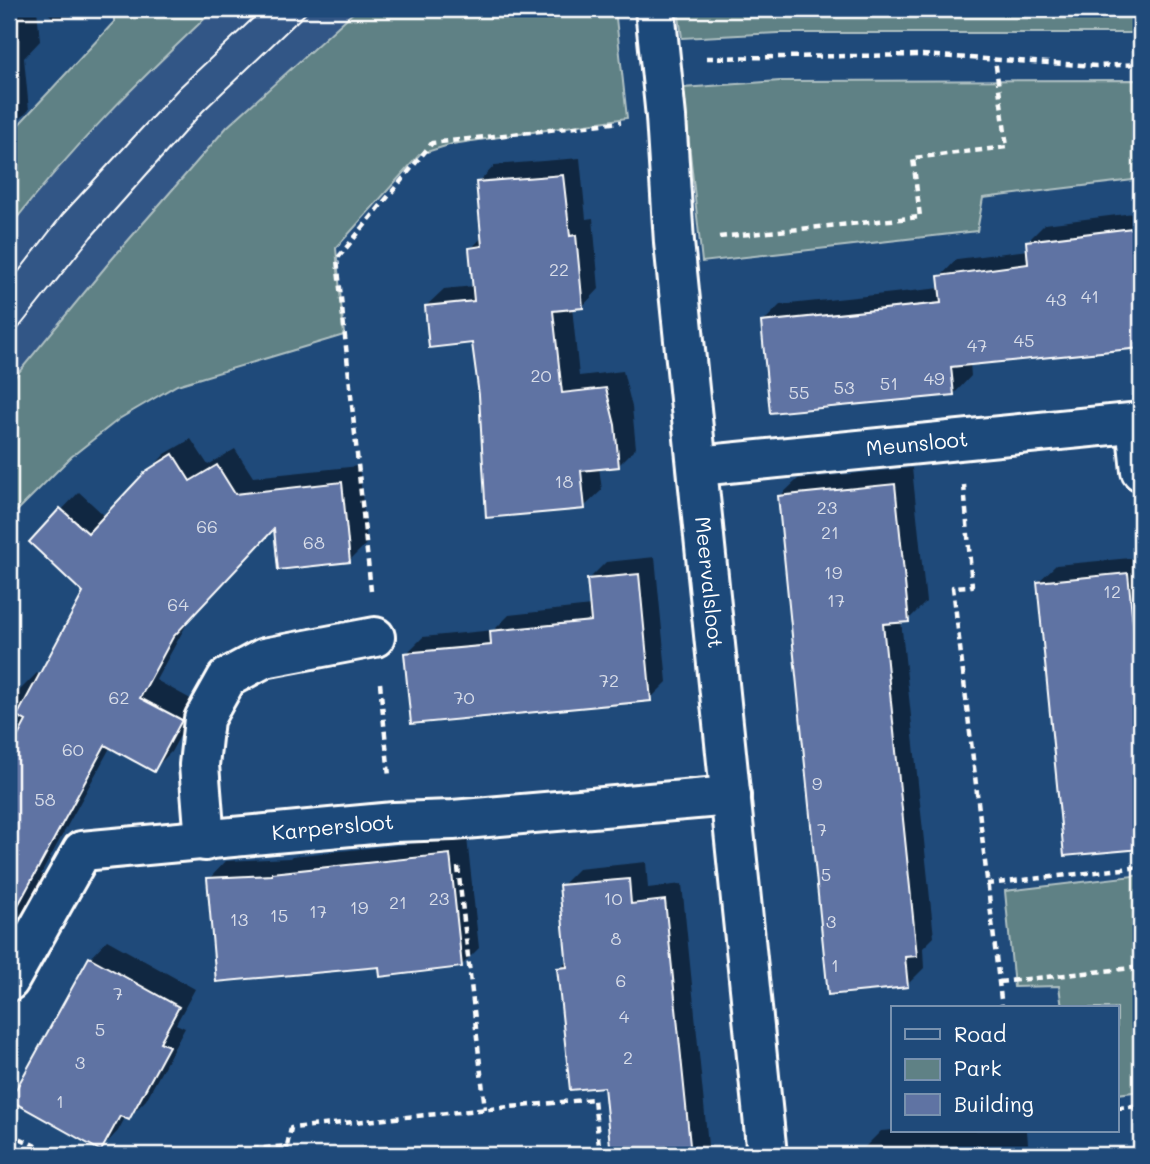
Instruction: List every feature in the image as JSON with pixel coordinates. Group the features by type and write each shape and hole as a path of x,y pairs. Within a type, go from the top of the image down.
{"street":[{"name":"Meervalsloot","path":"655,9 666,117 674,242 767,1155"},
{"name":"Meunsloot","path":"698,466 1139,422 1141,471"},
{"path":"205,841 199,765 204,719 226,678 264,658 375,637"},
{"name":"Karpersloot","path":"9,981 82,851 394,822 453,820 731,796"}],"path":[{"path":"660,59 922,55 1096,65 1141,64"},
{"path":"674,242 920,217 913,158 1007,147 995,60"},
{"path":"394,822 337,259 432,143 666,117"},
{"path":"961,440 972,586 953,587 1002,1006"},
{"path":"453,820 485,1109"},
{"path":"987,884 1141,867"},
{"path":"999,982 1141,967"},
{"path":"288,1155 290,1128 594,1099 600,1155"},
{"path":"1118,1108 1141,1106"},
{"path":"9,1133 54,1155"},
{"path":"192,1155 287,1146"}],"shaded area":[{"path":"215,9 357,9 227,127 112,259 9,384 9,228 40,188 156,64"}],"green space":[{"path":"114,9 215,9 108,114 9,228 9,135 114,22"},
{"path":"357,9 615,9 627,118 452,144 420,154 336,248 344,335 177,385 119,419 71,457 9,519 9,384 112,259 227,127"},
{"path":"678,9 1141,9 1141,33 778,33 682,38"},
{"path":"1141,80 1141,179 983,198 977,231 702,262 683,88 780,81"},
{"path":"1141,875 1141,1091 1118,1094 1118,1006 1062,1006 1059,986 1014,987 1005,891"}],"building":[{"path":"563,175 570,236 576,235 583,308 553,311 562,393 606,388 615,425 619,467 581,471 585,509 486,518 479,395 472,343 429,348 425,306 474,301 469,248 482,246 476,182"},
{"path":"1141,227 1141,348 951,367 954,395 770,413 761,322 941,303 938,276 1028,264 1026,241"},
{"path":"173,454 190,481 217,465 235,494 342,482 350,562 278,570 274,529 173,637 140,698 182,720 154,772 105,745 9,922 9,753 26,721 17,716 83,593 29,542 60,508 88,533 146,471"},
{"path":"895,484 909,622 883,624 917,956 905,957 908,987 828,995 778,496"},
{"path":"1128,573 1141,705 1141,849 1064,856 1037,582"},
{"path":"639,574 651,701 411,724 404,653 491,645 490,631 591,621 587,579"},
{"path":"450,854 462,967 380,977 379,967 216,982 207,878 272,875"},
{"path":"629,879 631,904 665,900 691,1155 611,1155 604,1087 570,1090 557,968 567,967 559,885"},
{"path":"89,957 179,1007 160,1042 169,1046 129,1120 120,1116 101,1151 10,1100"}],"tram line":[{"path":"9,284 63,214 179,88 263,9"},
{"path":"9,340 91,237 203,111 310,9"}]}
